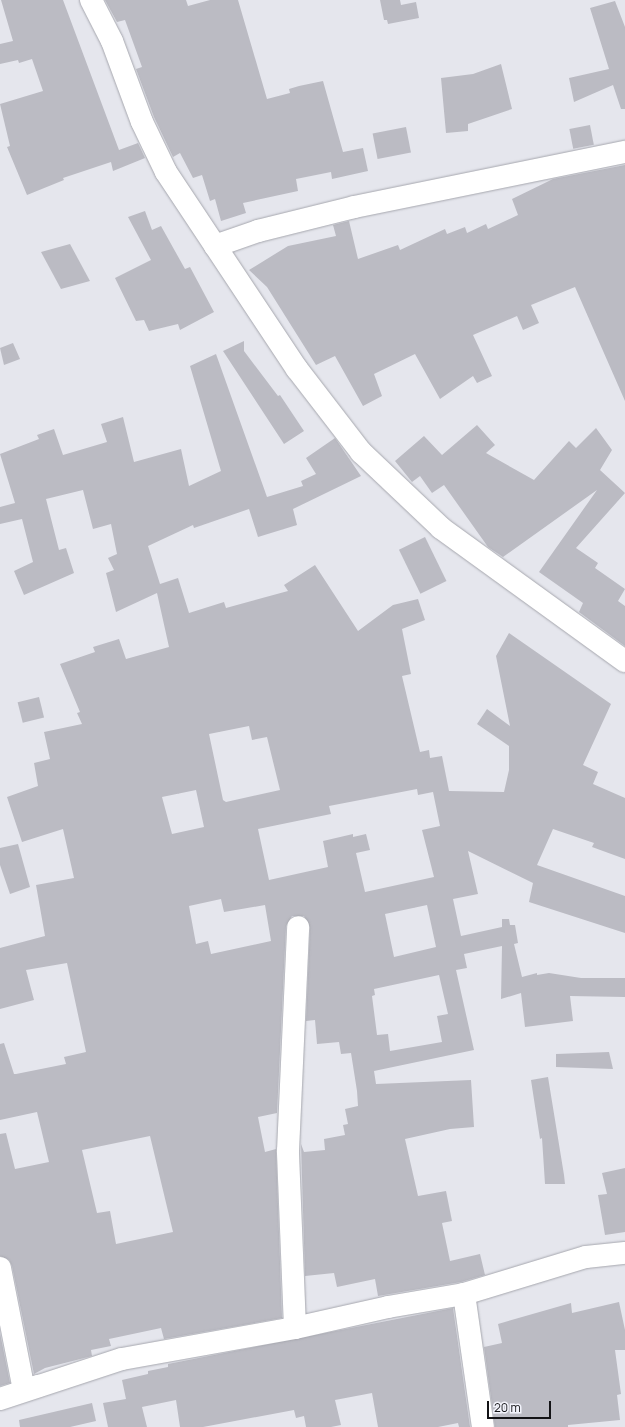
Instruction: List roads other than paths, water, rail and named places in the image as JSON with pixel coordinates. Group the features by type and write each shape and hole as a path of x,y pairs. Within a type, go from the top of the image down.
{"street":[{"path":"91,0 112,41 142,122 166,172 297,370 361,452 441,528 625,661"},
{"path":"215,246 258,231 354,207 625,152"},
{"path":"295,1328 288,1151 298,927"},
{"path":"0,1399 122,1359 295,1328 388,1307 464,1294 586,1257 625,1253"},
{"path":"0,1268 24,1390 44,1384"},
{"path":"464,1294 483,1427"}]}
